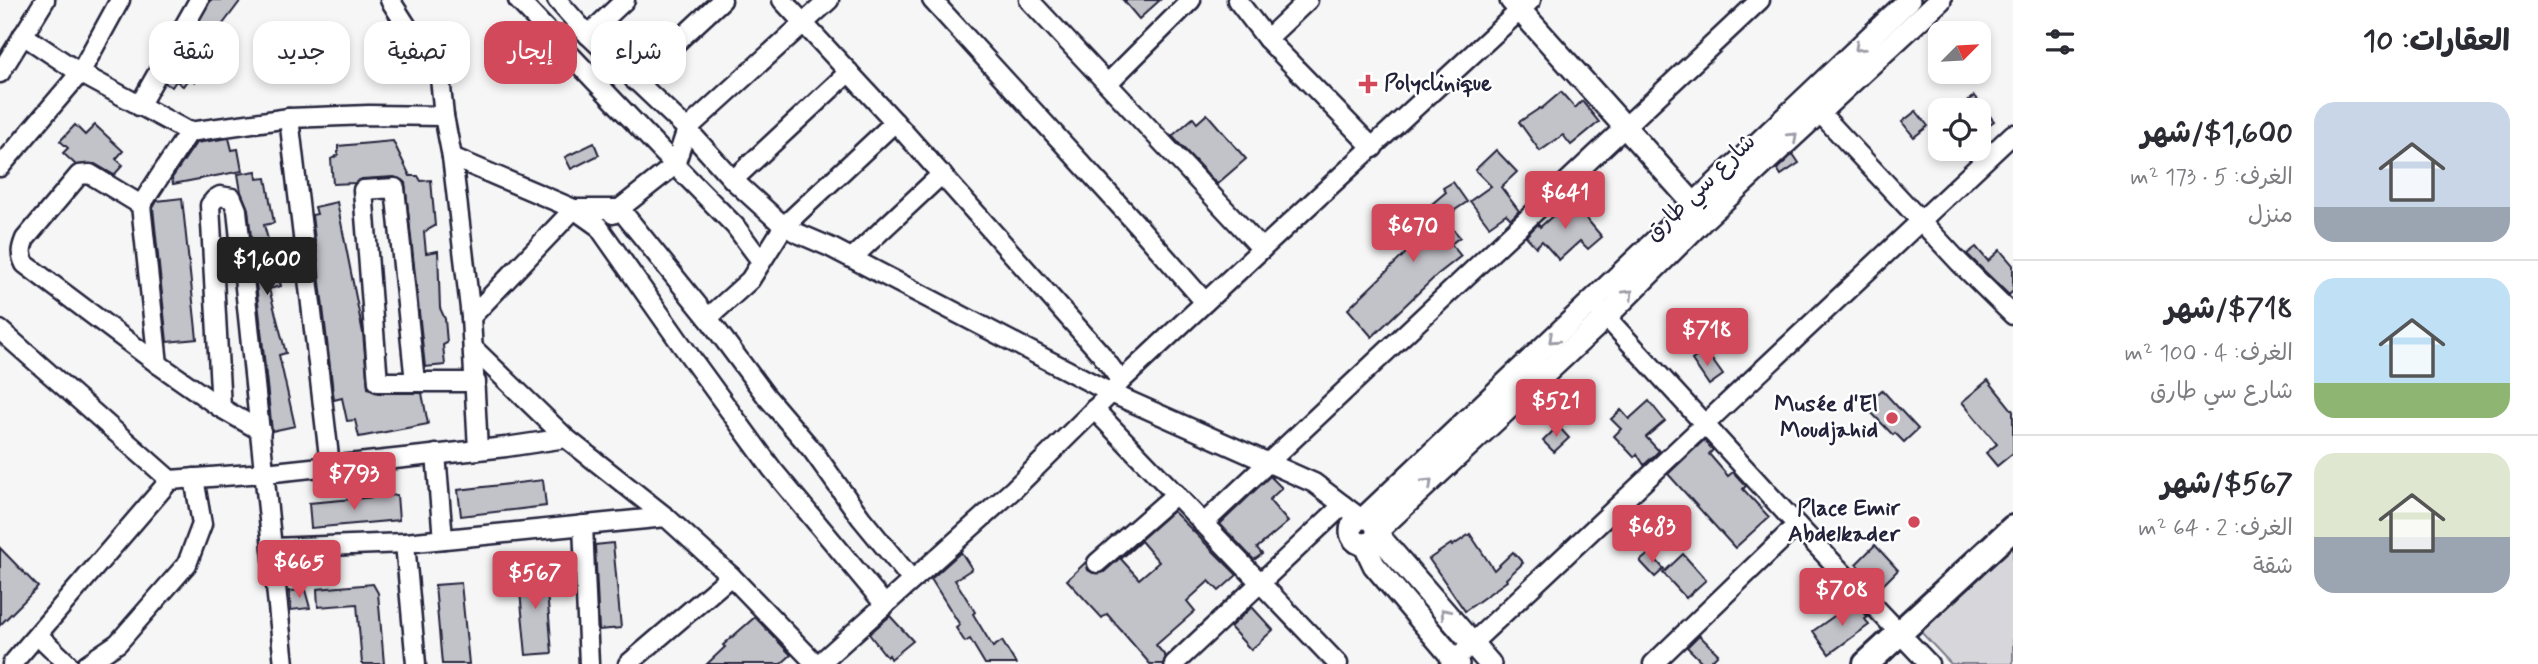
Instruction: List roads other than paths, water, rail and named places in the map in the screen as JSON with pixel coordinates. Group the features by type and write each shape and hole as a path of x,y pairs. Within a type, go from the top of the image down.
{"main road":[{"path":"1866,664 2013,528"}],"street":[{"path":"0,73 45,0"},
{"path":"0,167 80,73 120,0"},
{"path":"139,106 199,0"},
{"path":"390,0 440,78 471,317 478,450"},
{"path":"518,0 735,226 761,261"},
{"path":"557,0 591,38"},
{"path":"588,35 625,0"},
{"path":"686,34 722,0"},
{"path":"782,0 942,174 1101,354 1116,387"},
{"path":"598,226 675,164 687,129 829,0"},
{"path":"932,0 1205,302"},
{"path":"1029,0 1262,249"},
{"path":"1108,83 1191,0"},
{"path":"1237,0 1267,39 1373,148"},
{"path":"1267,39 1308,0"},
{"path":"1203,524 1760,0"},
{"name":"شارع سي طارق","path":"1813,105 1909,0"},
{"name":"شارع سي طارق","path":"1364,525 1599,309 1813,105 1940,0"},
{"path":"473,348 566,438 666,517 731,576 817,664 1014,489 1116,387 1373,148 1521,3 1625,128 1699,211"},
{"path":"23,35 80,73 189,132 289,118 444,116"},
{"path":"733,180 849,72"},
{"path":"638,84 687,129 733,180 784,226 1314,483 1364,525 1490,664"},
{"path":"1813,105 1959,262 2013,314"},
{"path":"289,118 330,465"},
{"path":"708,318 750,280 784,226 895,122"},
{"path":"158,365 141,205 189,132"},
{"path":"1364,525 1374,565 1454,663 1471,644 2013,134"},
{"path":"452,157 573,209 598,226 772,469 885,605"},
{"path":"141,205 90,174 79,175 25,239 21,248 25,264 158,365 221,408 261,431"},
{"path":"852,258 942,174"},
{"path":"415,382 395,188 363,190 378,382 415,382 476,382"},
{"path":"221,408 210,205 215,199 226,196 232,198 237,210 284,664"},
{"path":"471,317 573,209 620,209"},
{"path":"620,209 912,580"},
{"path":"1599,309 1928,664"},
{"path":"0,330 170,480"},
{"path":"1094,409 1338,664"},
{"path":"12,664 170,480 265,473 566,438"},
{"path":"436,454 443,539"},
{"path":"87,664 118,643 187,564 202,524 194,478"},
{"path":"1097,563 1175,494"},
{"path":"272,548 405,543 666,517"},
{"path":"1174,664 1261,584 1364,525"},
{"path":"1653,664 1797,525"},
{"path":"583,526 589,664"},
{"path":"405,543 416,664"},
{"path":"628,664 731,576"},
{"path":"38,635 68,664"}],"place":[{"name":"Polyclinique","path":"1368,84"},
{"name":"Musée d'El Moudjahid","path":"1892,418"},
{"name":"Place Emir Abdelkader","path":"1914,522"}]}
